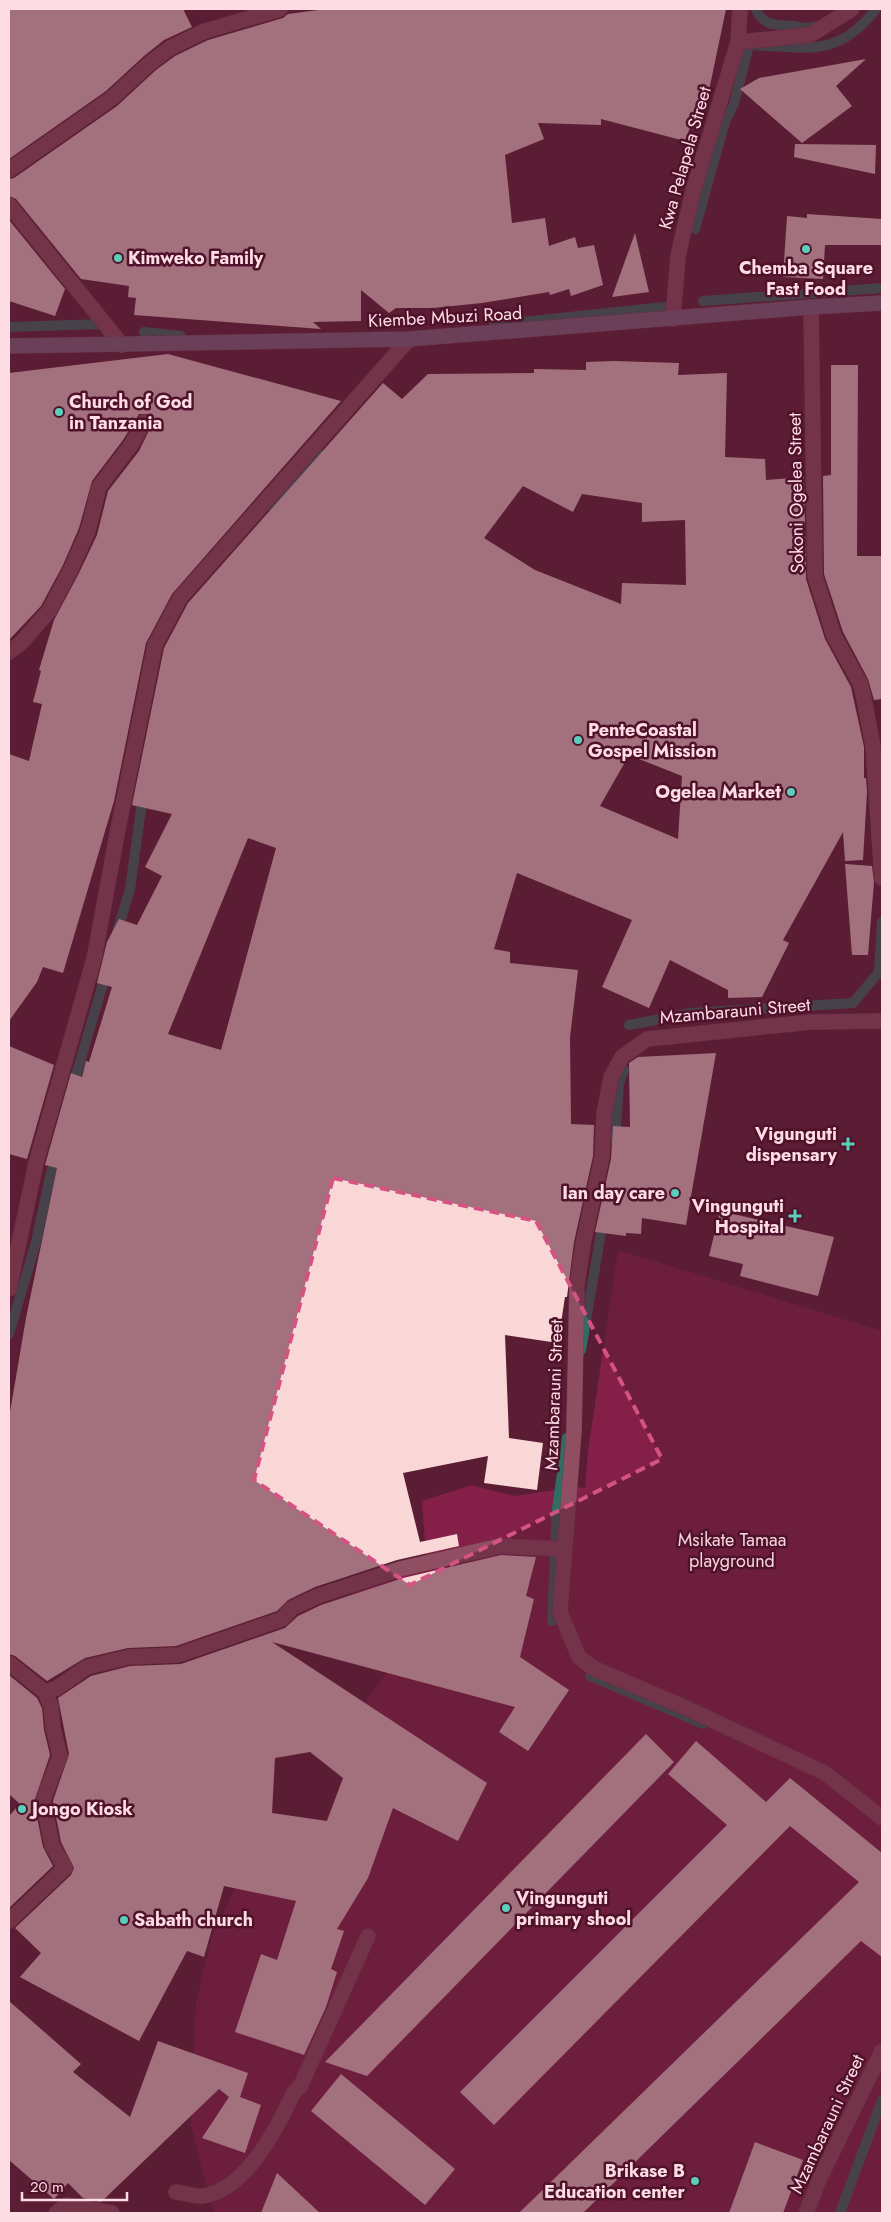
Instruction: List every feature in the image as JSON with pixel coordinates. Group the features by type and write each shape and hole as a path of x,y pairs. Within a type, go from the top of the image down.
{"main road":[{"name":"Kiembe Mbuzi Road","path":"9,346 409,340 811,307 882,303"}],"street":[{"path":"9,170 112,98 150,63 170,48 205,32 258,14 280,9"},
{"name":"Kwa Pelapela Street","path":"674,319 678,256 693,191 738,42 740,9"},
{"path":"738,42 810,35 852,9"},
{"path":"9,205 122,345"},
{"name":"Sokoni Ogelea Street","path":"811,307 815,576 834,636 862,688 873,746 882,878"},
{"path":"9,1289 36,1163 94,959 155,645 180,598 409,340"},
{"path":"9,652 21,643 48,610 72,569 88,531 98,487 131,446 144,422"},
{"name":"Mzambarauni Street","path":"882,1021 811,1022 647,1039 622,1057 611,1077 604,1114 602,1157 583,1244 577,1286 574,1430 560,1612 579,1657 593,1668 682,1706 825,1773 882,1818"},
{"path":"45,1692 57,1688 87,1667 128,1657 178,1655 282,1618 292,1608 318,1596 400,1569 500,1546 564,1549"},
{"path":"9,1663 45,1692 51,1706 53,1728 60,1756 43,1800 52,1845 65,1868 9,1921"},
{"path":"176,2192 202,2196 226,2188 264,2149 294,2092 300,2087 368,1936"},
{"name":"Mzambarauni Street","path":"806,2213 820,2178 882,2052"},
{"path":"56,2213 66,2205 112,2213"}],"highlighted area":[{"path":"333,1178 536,1221 662,1459 410,1585 254,1480"}],"green space":[{"name":"Msikate Tamaa playground","path":"618,1250 882,1331 882,2213 214,2213 191,2125 196,2003 212,1936 242,1873 314,1844 362,1743 353,1720 390,1668 361,1594 333,1593 426,1556 422,1501 472,1485 514,1496 576,1487 585,1488 588,1451"}],"building":[{"path":"9,9 183,9 192,27 164,40 106,91 9,159"},
{"path":"326,9 726,9 702,124 692,122 685,141 601,119 601,125 538,123 544,139 505,155 512,223 545,218 549,246 575,237 578,248 594,245 603,285 571,296 569,289 550,295 549,292 482,303 433,308 396,308 389,313 361,290 361,321 313,322 321,329 134,315 136,298 128,297 129,286 81,279 16,199 9,196 9,179 14,178 117,106 156,70 175,56 208,40 283,18 288,14"},
{"path":"866,59 836,86 852,106 802,143 740,89 759,78"},
{"path":"795,144 876,145 875,174 794,157"},
{"path":"807,214 882,219 882,245 825,245 823,279 783,277 787,216 807,218"},
{"path":"9,220 65,289 55,316 9,301"},
{"path":"635,233 649,292 612,297"},
{"path":"168,354 341,401 172,594 146,643 114,801 63,973 43,967 37,982 9,1021 9,754 29,761 42,704 33,702 41,671 39,670 54,620 97,535 108,491 139,451 153,422 148,414 139,414 123,440 92,481 79,528 63,565 41,606 9,640 9,373"},
{"path":"586,362 679,363 678,375 727,373 725,457 765,459 766,480 804,477 806,579 825,639 851,687 864,747 864,778 866,778 867,792 863,860 845,861 843,832 783,940 789,943 762,997 728,998 728,990 670,960 649,1008 602,987 632,920 517,873 494,949 510,952 510,963 578,970 570,1037 571,1124 594,1125 593,1156 574,1242 567,1297 565,1297 558,1343 505,1335 509,1438 543,1443 537,1490 484,1483 488,1456 403,1473 420,1542 457,1534 459,1546 397,1560 315,1587 288,1600 277,1611 176,1646 128,1648 85,1658 47,1681 15,1656 9,1654 9,1418 26,1318 57,1168 45,1165 71,1073 82,1077 86,1061 89,1062 112,987 97,983 107,942 119,919 137,925 162,876 145,867 172,814 132,805 164,648 188,603 383,383 402,399 428,374 534,373 534,369 586,370","holes":["523,486 573,512 582,494 642,503 642,522 685,520 686,585 622,583 621,604 535,570 484,538","629,755 682,776 678,839 600,806","248,838 276,848 221,1050 168,1034"]},
{"path":"831,365 858,365 857,556 882,556 882,699 874,700 868,679 843,632 824,574 823,476 831,475"},
{"path":"845,864 872,866 874,882 868,955 852,955"},
{"path":"9,1046 54,1065 27,1159 9,1154"},
{"path":"716,1053 686,1225 642,1218 641,1234 626,1233 626,1236 595,1232 611,1159 613,1126 630,1127 629,1063 638,1057"},
{"path":"720,1211 834,1237 818,1296 740,1276 743,1264 709,1256"},
{"path":"501,1555 536,1557 526,1596 534,1599 520,1657 569,1690 528,1751 499,1732 515,1707 272,1642 487,1783 458,1841 393,1808 368,1878 337,1929 344,1931 331,1969 337,1972 326,2007 304,2055 235,2032 261,1954 277,1960 296,1901 224,1886 204,1957 187,1951 139,2041 20,1977 41,1953 15,1928 71,1875 74,1868 61,1842 53,1801 69,1754 58,1698 91,1676 130,1666 181,1664 285,1628 298,1616 321,1605 403,1578","holes":["310,1752 343,1778 327,1821 272,1813 275,1758"]},
{"path":"9,1675 37,1698 42,1708 44,1730 50,1755 34,1802 43,1847 53,1866 9,1908 9,1816 20,1804 9,1794"},
{"path":"646,1734 674,1762 367,2076 325,2062"},
{"path":"696,1741 766,1802 790,1778 882,1853 882,1957 861,1941 583,2213 519,2213 859,1882 790,1826 494,2125 460,2092 727,1825 668,1774"},
{"path":"9,2001 81,2064 73,2072 130,2117 158,2041 248,2073 240,2097 261,2105 245,2153 202,2138 229,2097 219,2089 101,2202 83,2198 68,2183 54,2199 9,2160"},
{"path":"341,2074 455,2169 425,2205 311,2111"},
{"path":"755,2142 803,2160 783,2213 729,2213"},
{"path":"277,2173 320,2213 261,2213"}],"waterway":[{"path":"756,9 762,19 771,24 804,28 816,26"},
{"path":"695,229 725,122 734,104 749,45 803,48 834,43 848,36 862,25 876,9"},
{"path":"703,301 882,288"},
{"path":"494,325 664,307"},
{"path":"9,327 102,324"},
{"path":"144,332 181,336"},
{"path":"273,508 320,454"},
{"path":"117,932 130,889 143,795"},
{"path":"629,1025 691,1013 853,1003 879,972 882,922"},
{"path":"73,1086 106,973"},
{"path":"615,1140 619,1083 624,1070"},
{"path":"9,1334 36,1242 57,1154"},
{"path":"581,1350 603,1221"},
{"path":"552,1621 557,1509 567,1438"},
{"path":"590,1676 703,1724"},
{"path":"840,2213 882,2100"}],"place":[{"name":"Chemba Square Fast Food","path":"806,249"},
{"name":"Kimweko Family","path":"118,258"},
{"name":"Church of God in Tanzania","path":"59,412"},
{"name":"PenteCoastal Gospel Mission","path":"578,740"},
{"name":"Ogelea Market","path":"791,792"},
{"name":"Vigunguti dispensary","path":"848,1144"},
{"name":"Ian day care","path":"675,1193"},
{"name":"Vingunguti Hospital","path":"795,1216"},
{"name":"Jongo Kiosk","path":"22,1809"},
{"name":"Vingunguti primary shool","path":"506,1908"},
{"name":"Sabath church","path":"124,1920"},
{"name":"Brikase B Education center","path":"695,2181"}]}
